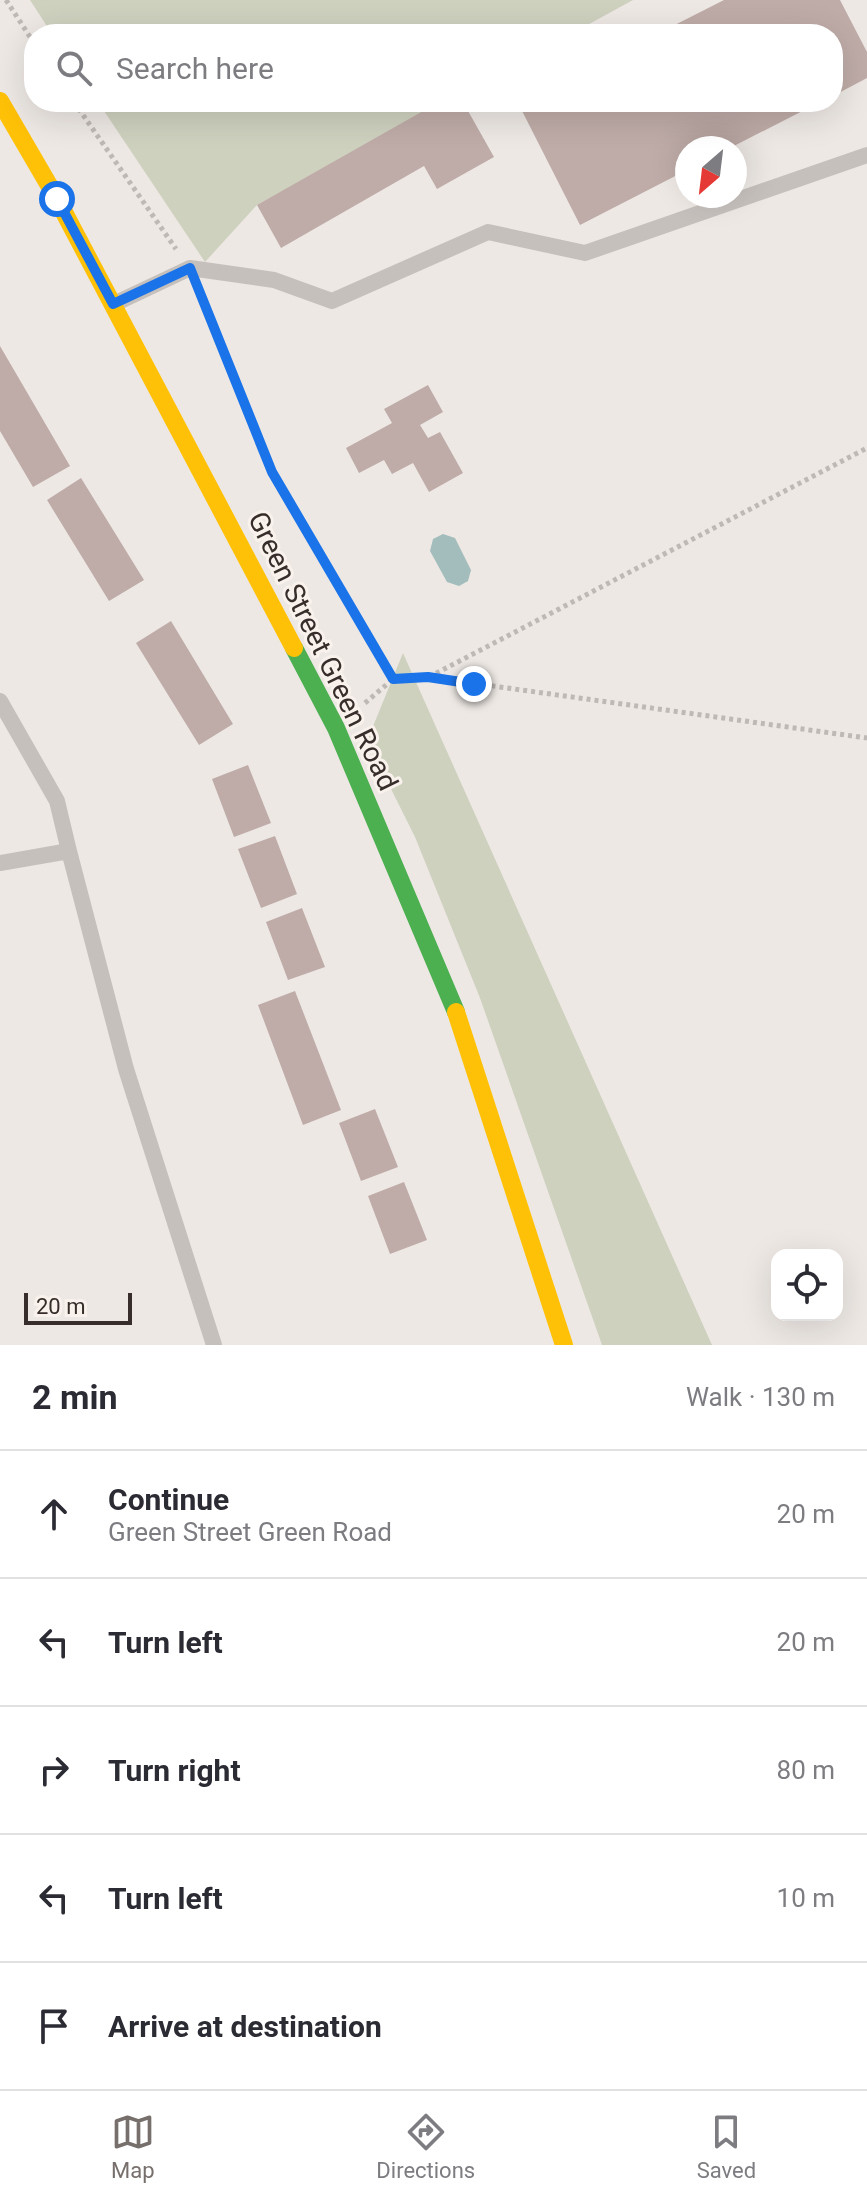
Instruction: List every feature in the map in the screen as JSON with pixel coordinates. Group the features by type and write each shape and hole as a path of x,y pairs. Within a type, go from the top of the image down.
{"main road":[{"name":"Green Street Green Road","path":"0,101 57,199 336,728 458,1017 564,1345"}],"lane":[{"path":"113,304 190,268 274,280 332,301 488,232 585,253 867,155"},
{"path":"0,701 57,801 126,1069 214,1345"},
{"path":"0,863 69,851"}],"path":[{"path":"6,0 24,28"},
{"path":"81,112 190,268 272,472 393,679"},
{"path":"428,677 867,448"},
{"path":"336,728 393,679 428,677 867,738"}],"green space":[{"path":"30,0 633,0 589,24 46,24"},
{"path":"105,112 429,112 257,205 205,262"},
{"path":"403,653 712,1345 602,1345 480,998 415,837 367,741"}],"water":[{"path":"443,534 455,538 471,570 468,581 459,586 447,582 430,551 433,539"}],"building":[{"path":"724,0 840,0 867,52 867,78 843,91 843,24 677,24"},
{"path":"421,112 469,112 494,157 437,189 424,166 281,248 257,205"},
{"path":"523,112 800,112 747,139 747,136 675,136 675,176 580,225"},
{"path":"0,346 70,466 33,487 0,431"},
{"path":"428,385 443,412 420,425 428,438 440,432 463,473 429,492 413,463 392,474 384,460 359,473 346,448 392,423 384,409"},
{"path":"81,478 144,580 109,601 47,500"},
{"path":"171,621 233,724 199,745 136,643"},
{"path":"248,765 271,823 234,837 212,779"},
{"path":"275,836 297,894 261,908 238,849"},
{"path":"302,908 325,967 288,980 266,922"},
{"path":"295,991 341,1110 303,1125 258,1005"},
{"path":"375,1109 398,1167 361,1181 339,1123"},
{"path":"404,1182 427,1240 390,1254 368,1196"}],"traffic: fast":[{"path":"294,648 336,728 456,1012"}],"traffic: slow":[{"path":"0,101 57,199 294,648"},
{"path":"456,1012 564,1345"}],"route":[{"path":"57,199 113,304 190,268 272,472 393,679 428,677 474,684"}]}
